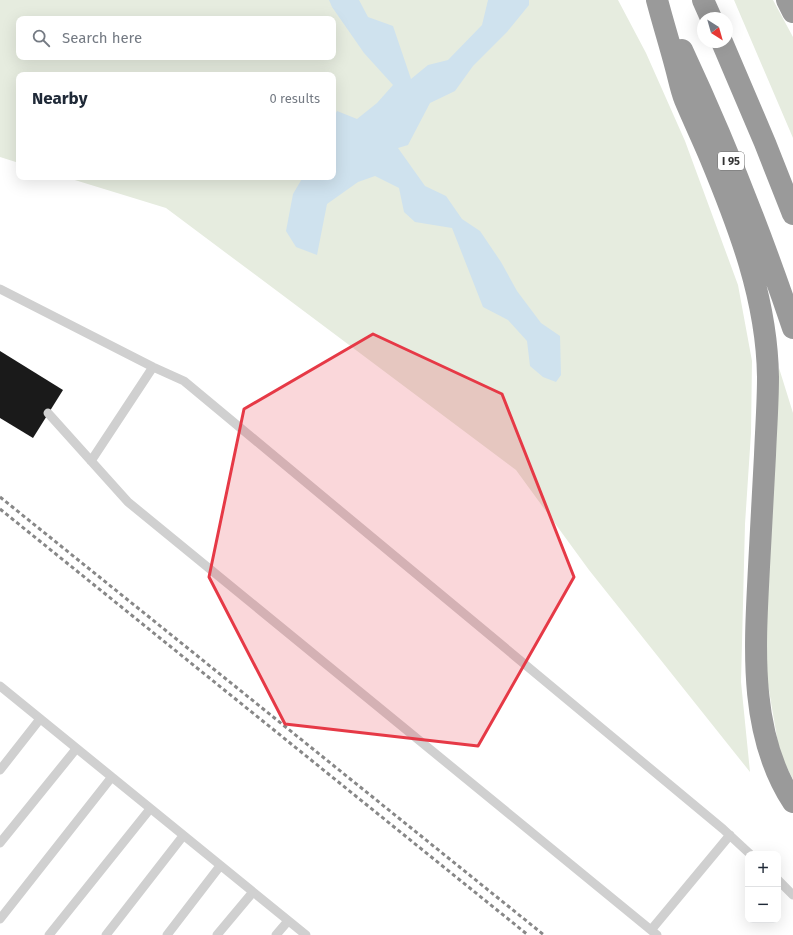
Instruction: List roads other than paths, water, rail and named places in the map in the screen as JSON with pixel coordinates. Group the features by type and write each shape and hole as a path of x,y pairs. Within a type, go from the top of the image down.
{"highway":[{"name":"I 95","path":"658,0 704,97 734,168 764,245 793,328"},
{"path":"658,0 685,99 742,241 754,280 763,321 767,357 768,393 757,600 756,646 758,686 761,716 769,749 780,778 793,802"},
{"path":"703,0 708,12"},
{"path":"787,0 793,12"},
{"path":"725,48 793,214"}],"lane":[{"path":"0,289 153,367 184,381 730,835 747,851"},
{"path":"91,461 153,367"},
{"path":"48,414 128,502 654,933 730,835"},
{"path":"2,691 40,719 306,935"},
{"path":"0,770 40,719"},
{"path":"0,843 76,749"},
{"path":"0,919 112,778"},
{"path":"49,935 150,809"},
{"path":"106,935 183,836"},
{"path":"167,935 220,866"},
{"path":"781,883 793,895"},
{"path":"218,935 253,892"},
{"path":"276,935 288,920"}],"water":[{"path":"329,0 359,0 368,17 393,26 411,79 428,65 448,60 482,25 488,0 529,0 529,5 507,32 473,66 455,91 430,103 408,145 398,148 425,186 446,196 462,219 480,231 501,262 517,291 541,323 560,336 561,375 556,382 543,377 530,366 527,341 508,320 483,307 452,228 415,222 404,212 399,188 375,176 358,182 327,204 317,255 296,247 286,231 293,194 301,180 336,180 337,111 357,119 377,103 393,85 364,53 332,7"}],"railway":[{"path":"0,497 544,935"},
{"path":"0,509 528,935"}]}
